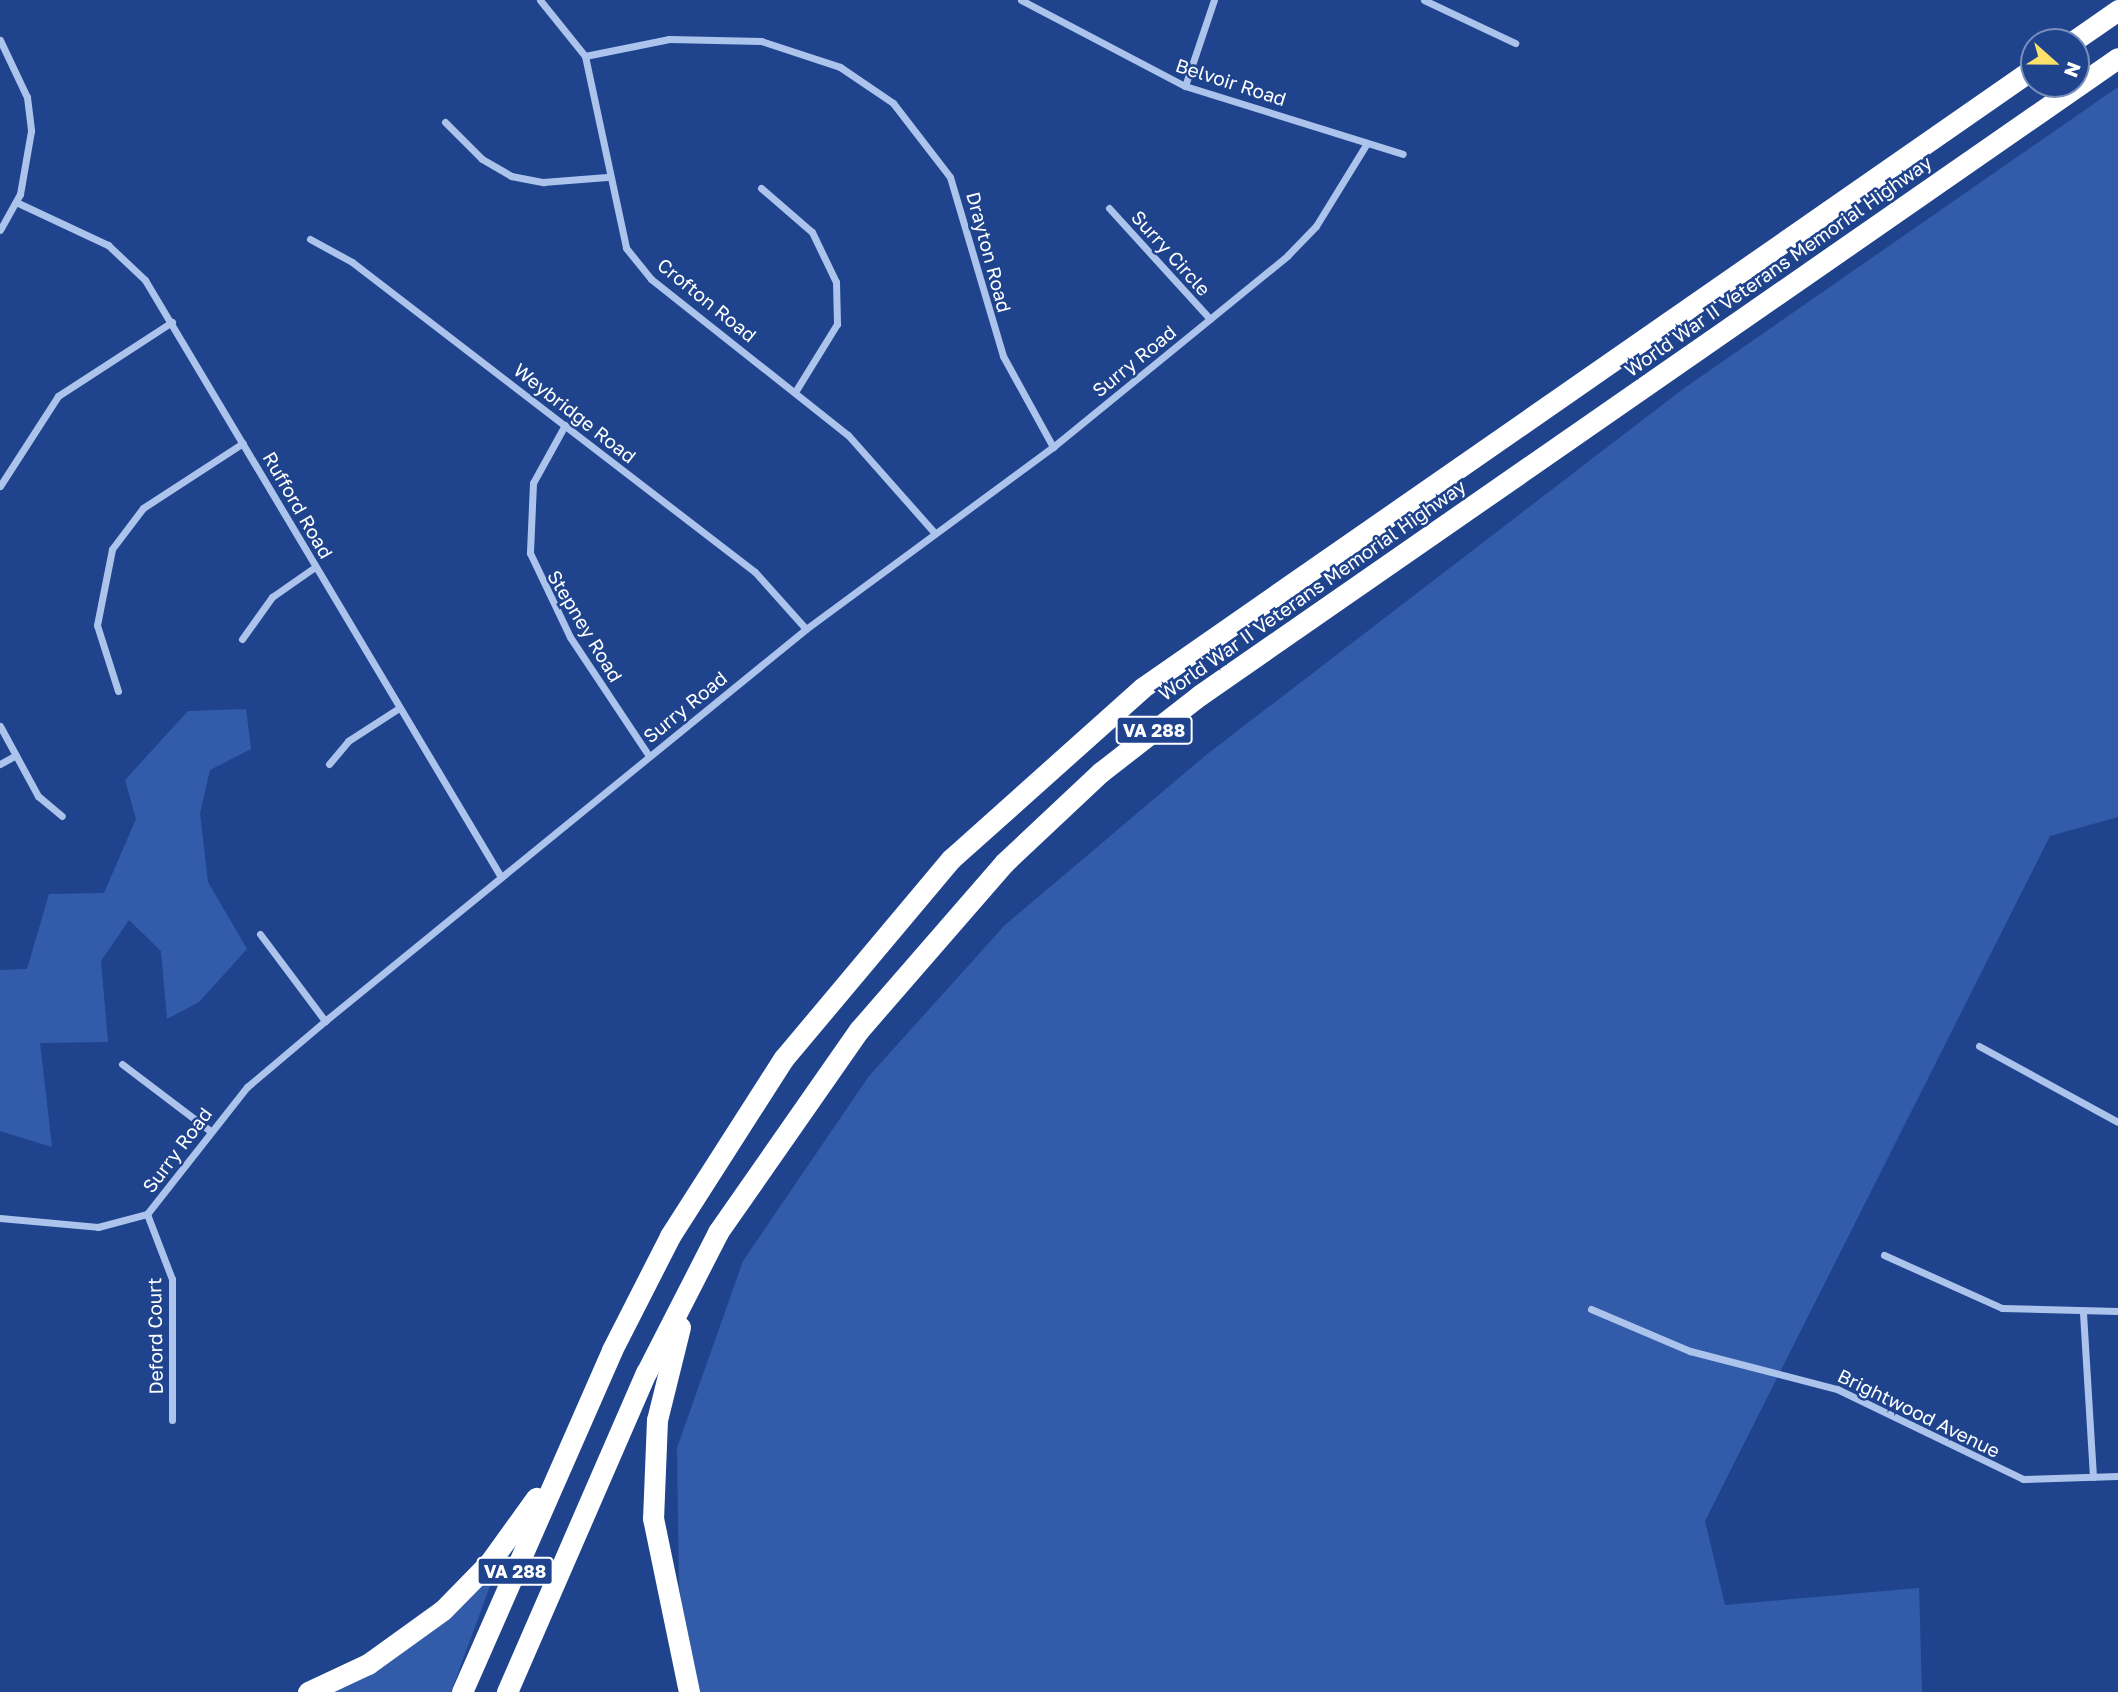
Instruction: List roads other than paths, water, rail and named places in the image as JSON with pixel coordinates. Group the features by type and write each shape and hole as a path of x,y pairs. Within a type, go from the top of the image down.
{"highway":[{"path":"2090,29 2118,10"},
{"name":"World War II Veterans Memorial Highway","path":"507,1692 689,1284 785,1132 859,1030 1004,863 1101,772 1268,647 2118,58"},
{"name":"World War II Veterans Memorial Highway","path":"462,1692 567,1450 670,1236 778,1067 886,930 1018,793 1108,715 1223,629 2020,78"},
{"path":"689,1284 664,1380 652,1483 656,1540 689,1692"},
{"path":"308,1692 369,1664 443,1610 511,1536 567,1450"}],"street":[{"name":"Crofton Road","path":"540,0 585,56 597,92 607,177 626,248 651,279 848,435 933,531"},
{"name":"Belvoir Road","path":"1021,0 1185,86 1403,154"},
{"path":"1185,86 1214,0"},
{"path":"1424,0 1515,43"},
{"name":"Drayton Road","path":"585,56 669,39 761,41 839,67 893,103 950,177 1003,356 1053,447"},
{"path":"0,40 29,110 29,153 16,202 0,230"},
{"path":"445,122 482,159 511,176 543,182 607,177"},
{"name":"Surry Road","path":"0,1218 98,1227 147,1214 170,1193 209,1130 247,1087 806,629 933,531 1053,447 1210,319 1316,226 1367,143"},
{"path":"761,188 812,232 836,282 832,338 795,392"},
{"name":"Rufford Road","path":"16,202 108,245 145,280 501,877"},
{"name":"Surry Circle","path":"1109,208 1210,319"},
{"name":"Weybridge Road","path":"310,239 352,262 755,572 806,629"},
{"path":"0,485 58,396 172,322"},
{"name":"Stepney Road","path":"565,425 533,483 530,552 570,637 649,756"},
{"path":"118,691 97,625 111,550 142,508 243,443"},
{"path":"242,639 272,597 315,567"},
{"path":"329,764 344,744 399,708"},
{"path":"0,726 45,804 62,816"},
{"path":"0,764 16,755"},
{"path":"260,934 325,1021"},
{"path":"1979,1046 2118,1122"},
{"path":"122,1064 209,1130"},
{"name":"Deford Court","path":"147,1214 172,1279 172,1420"},
{"path":"1884,1255 2002,1308 2082,1313 2118,1311"},
{"name":"Brightwood Avenue","path":"1591,1309 1690,1351 1837,1389 2010,1474 2040,1481 2118,1476"},
{"path":"2082,1313 2093,1477"}]}
